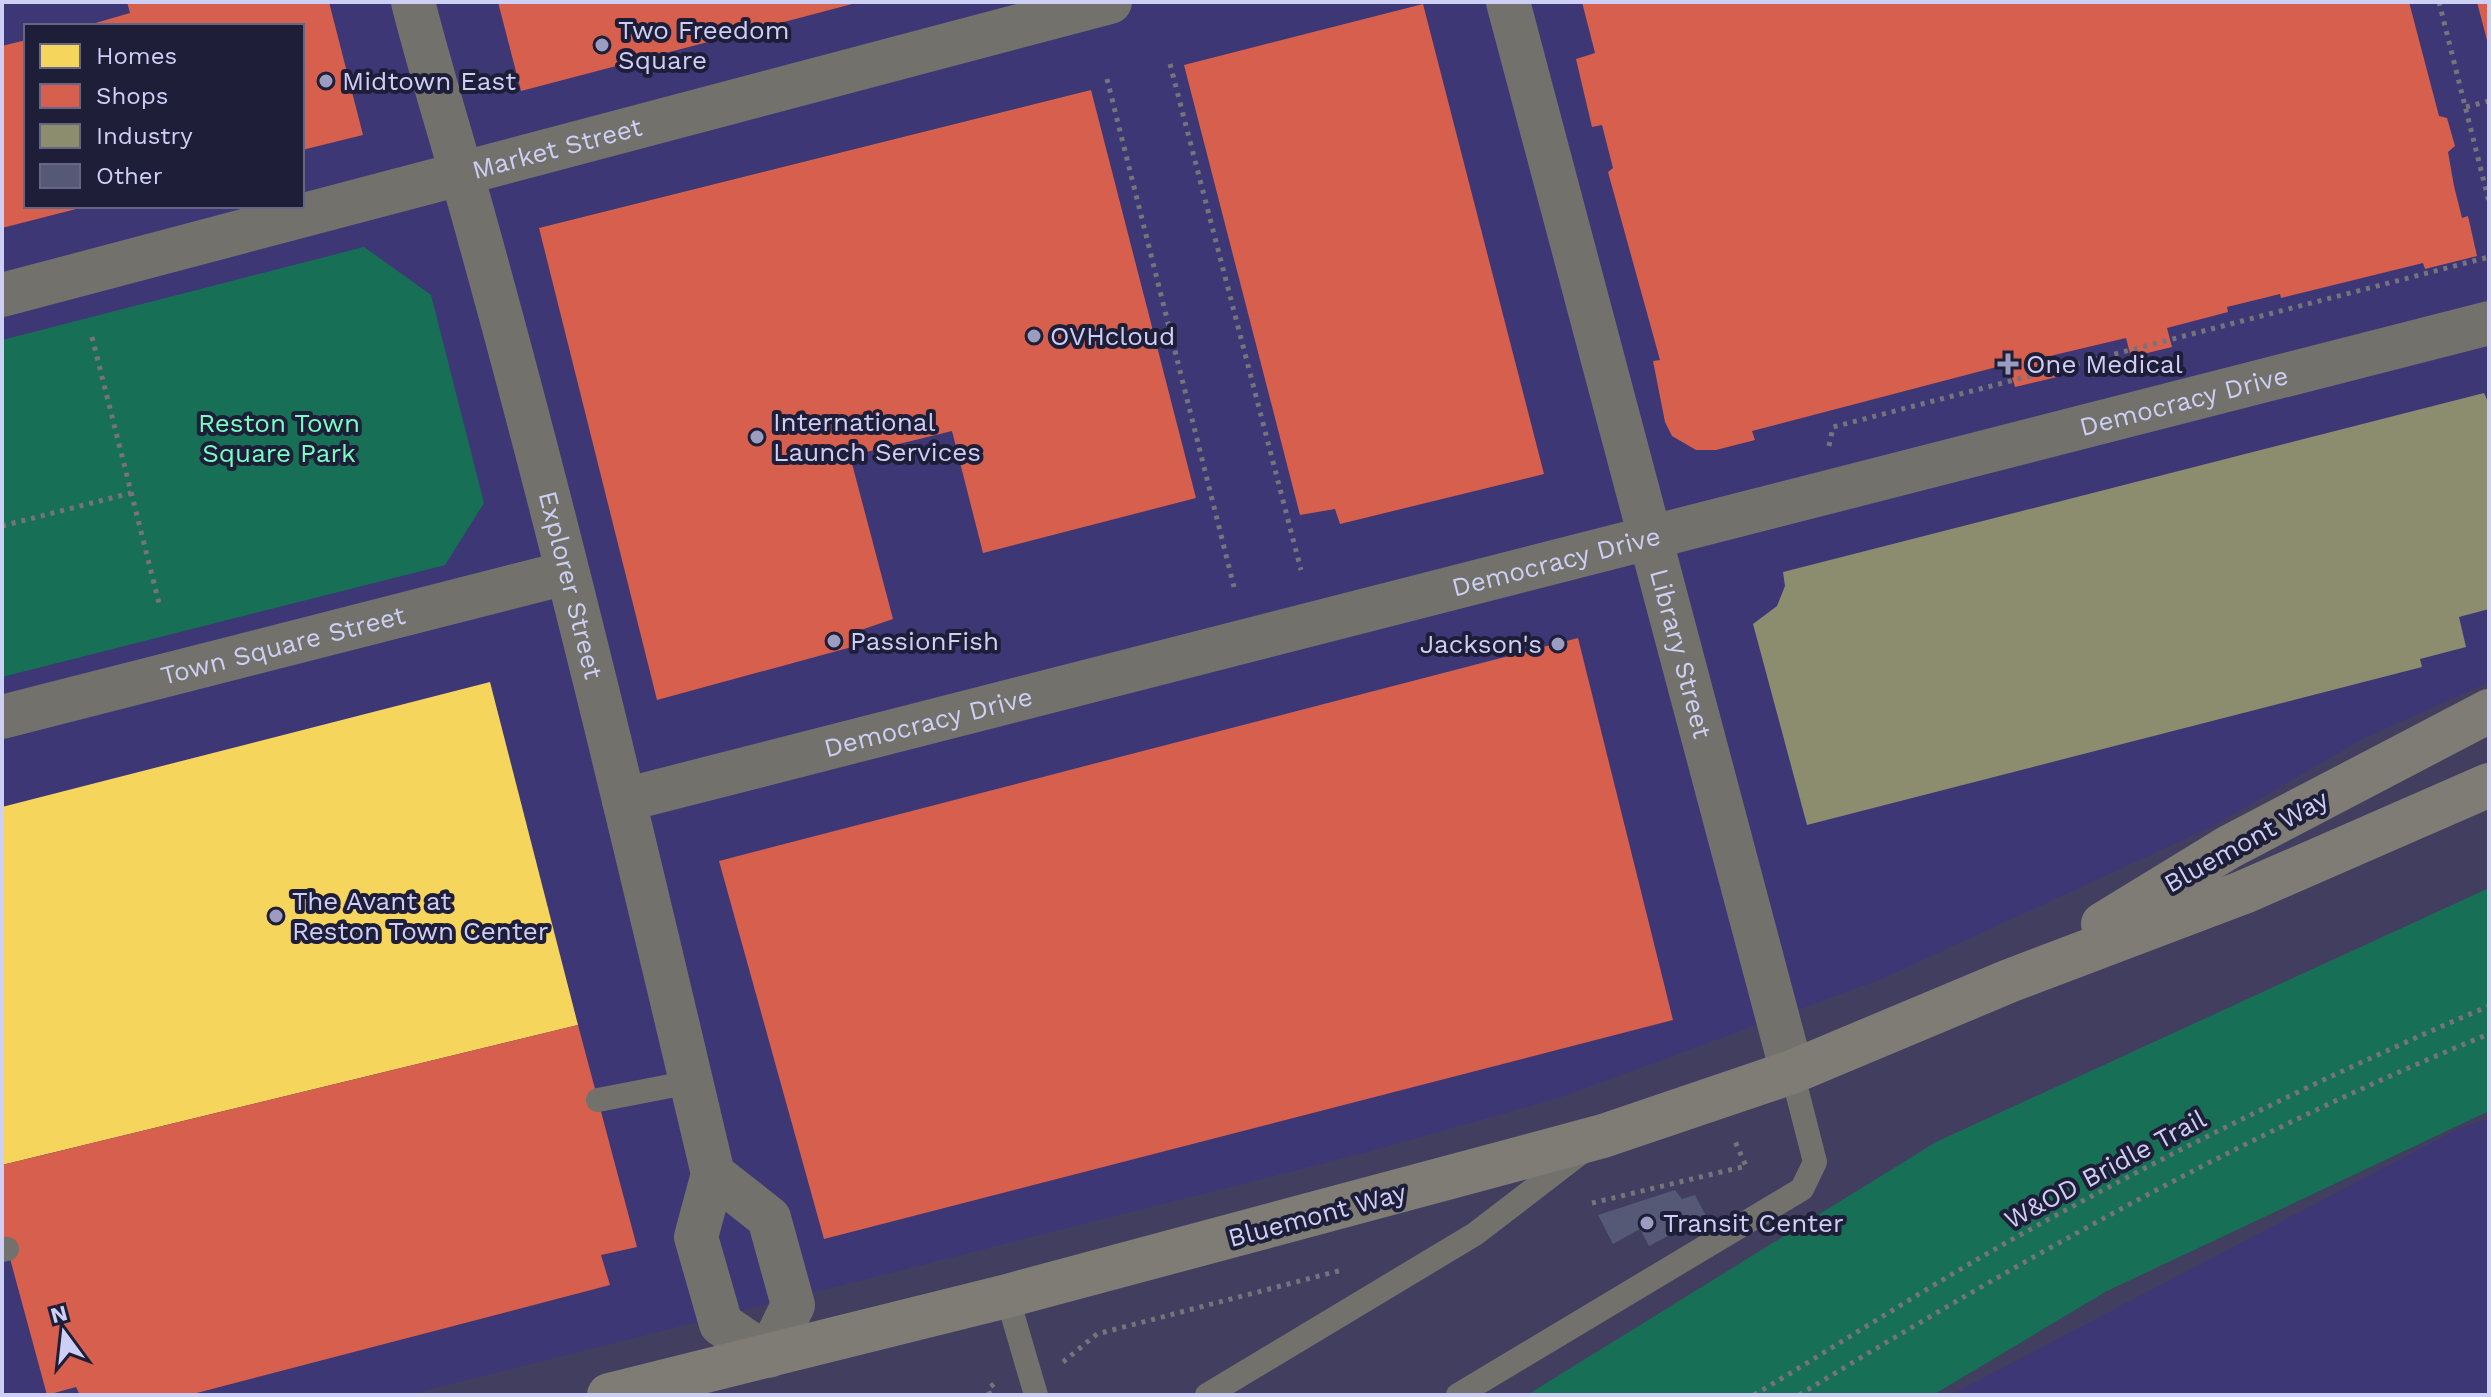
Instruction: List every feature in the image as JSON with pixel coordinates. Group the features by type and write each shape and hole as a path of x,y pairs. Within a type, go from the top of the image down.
{"street":[{"name":"Explorer Street","path":"413,2 479,234 566,573 624,800 713,1174 696,1237 721,1324 768,1356"},
{"name":"Market Street","path":"2,295 1110,2"},
{"name":"Library Street","path":"1508,2 1792,1072"},
{"name":"Democracy Drive","path":"624,800 2489,323"},
{"name":"Town Square Street","path":"2,717 566,573"},
{"name":"Bluemont Way","path":"2009,981 2229,847 2489,711"},
{"name":"Bluemont Way","path":"609,1395 1007,1296 1603,1136 1792,1072 2009,981 2244,892 2489,785"},
{"path":"713,1174 769,1218 793,1305 768,1356"}],"lane":[{"path":"1458,1395 1802,1189 1815,1162 1792,1072"},
{"path":"598,1100 691,1082"},
{"path":"1207,1395 1475,1234 1603,1136"},
{"path":"1007,1296 1036,1395"}],"path":[{"path":"2439,2 2489,202"},
{"path":"1170,64 1301,570"},
{"path":"1107,79 1234,587"},
{"path":"2466,107 2489,101"},
{"path":"1827,453 1833,427 2489,257"},
{"path":"92,337 160,607"},
{"path":"2,526 131,493"},
{"name":"W&OD Bridle Trail","path":"1754,1395 2017,1237 2180,1150 2405,1042 2489,1006"},
{"path":"1799,1395 2113,1210 2287,1124 2489,1034"},
{"path":"1592,1203 1746,1166 1734,1138"},
{"path":"1058,1364 1070,1359 1097,1334 1354,1267"},
{"path":"990,1395 988,1389 996,1383"}],"shaded area":[{"path":"2,2 2489,2 2489,682 2360,740 2215,825 1881,979 1561,1097 1360,1154 408,1395 4,1395"},
{"path":"2489,1119 2489,1395 1951,1395 2460,1128"}],"green space":[{"name":"Reston Town Square Park","path":"364,247 431,295 484,503 445,565 2,677 2,340"},
{"path":"2489,888 2489,1111 2107,1291 1933,1395 1527,1395 1936,1142"}],"building: Homes":[{"name":"The Avant at Reston Town Center","path":"490,682 578,1025 2,1165 2,807"}],"building: Shops":[{"name":"Midtown East","path":"127,2 329,2 363,135 304,150 304,24 92,24 130,13"},
{"name":"Two Freedom Square","path":"498,2 856,2 856,3 521,91"},
{"path":"1582,2 2409,2 2439,116 2447,118 2455,146 2448,152 2454,186 2462,218 2468,216 2477,256 2425,269 2423,263 2281,298 2280,294 2227,307 2228,312 2167,328 2172,347 2131,357 2126,338 2050,356 2057,377 2015,387 2008,364 1752,431 1755,440 1716,450 1696,450 1672,436 1665,422 1653,361 1660,360 1608,172 1613,168 1602,125 1592,127 1576,59 1595,53"},
{"path":"2477,2 2489,2 2489,44 2488,44"},
{"path":"1423,4 1544,474 1340,524 1335,509 1300,515 1184,65"},
{"path":"24,40 24,208 80,208 2,228 2,46"},
{"path":"1091,90 1196,498 983,553 952,431 850,456 893,619 855,632 859,645 657,700 539,228"},
{"path":"1578,638 1673,1020 824,1239 719,861"},
{"path":"578,1025 637,1247 601,1255 610,1285 189,1395 80,1395 76,1387 47,1395 2,1229 2,1165"}],"building: Industry":[{"path":"2484,393 2489,404 2489,609 2459,617 2466,647 2420,659 2422,667 1807,825 1753,624 1777,606 1785,586 1783,572"}],"building: Other":[{"name":"Transit Center","path":"1675,1190 1682,1199 1695,1195 1706,1216 1649,1246 1640,1229 1613,1244 1598,1215"}],"place":[{"name":"Two Freedom Square","path":"602,45"},
{"name":"Midtown East","path":"326,81"},
{"name":"OVHcloud","path":"1034,336"},
{"name":"One Medical","path":"2008,364"},
{"name":"International Launch Services","path":"757,437"},
{"name":"PassionFish","path":"834,641"},
{"name":"Jackson's","path":"1558,644"},
{"name":"The Avant at Reston Town Center","path":"276,916"},
{"name":"Transit Center","path":"1647,1223"}]}
